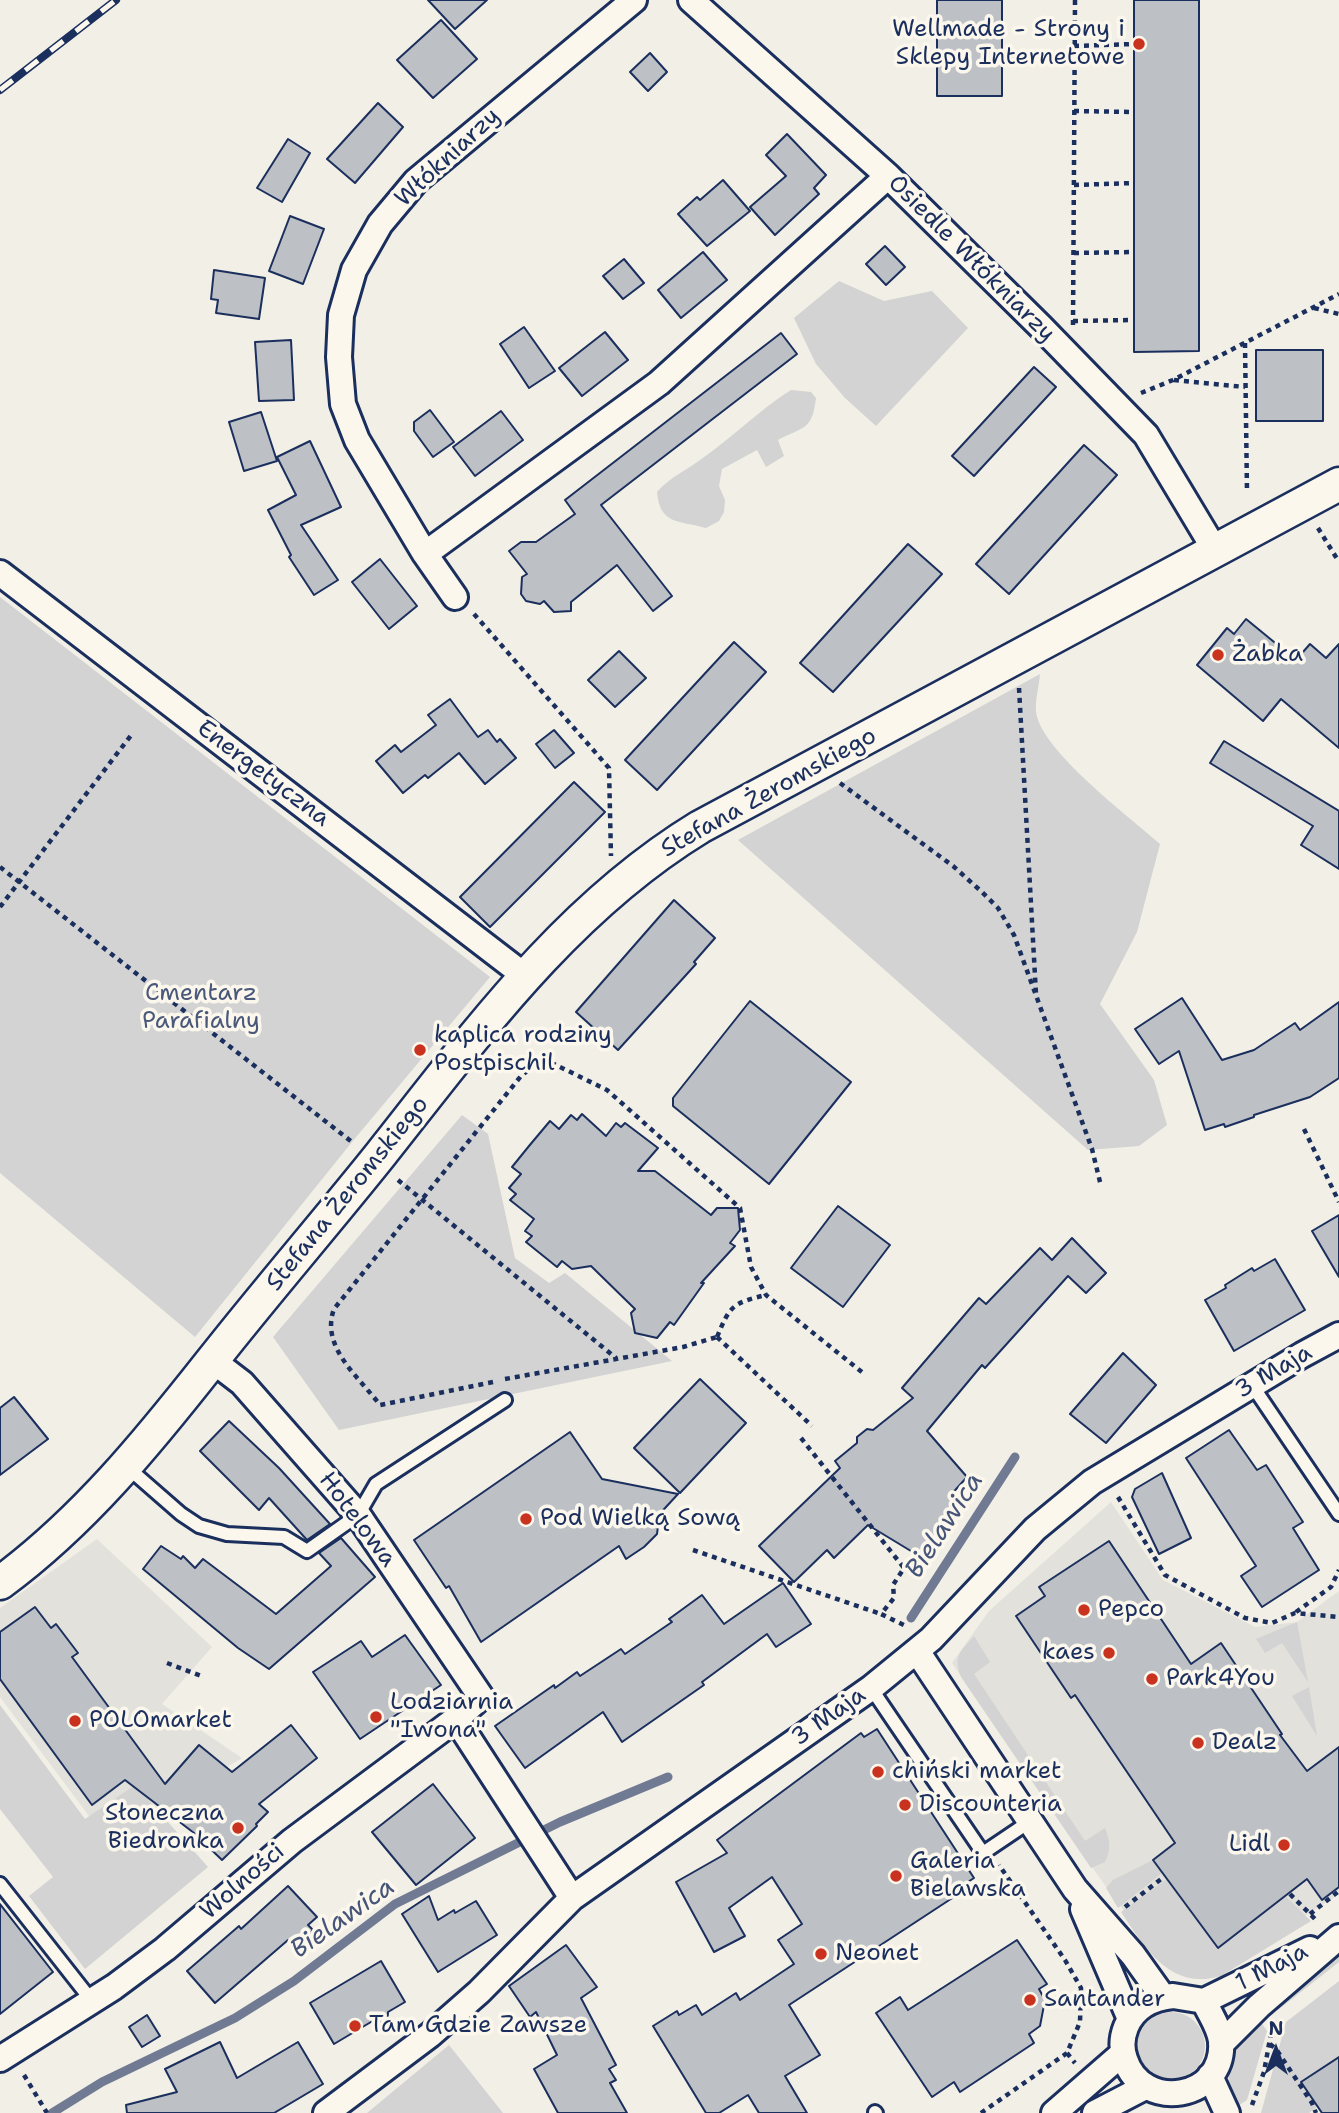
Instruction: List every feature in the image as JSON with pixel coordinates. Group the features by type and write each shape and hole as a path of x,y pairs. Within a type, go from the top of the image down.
{"street":[{"name":"Włókniarzy","path":"455,597 425,554 357,440 344,404 339,357 341,315 355,270 380,224 416,181 634,0"},
{"name":"Osiedle Włókniarzy","path":"691,0 888,176 1146,435 1215,550"},
{"path":"425,554 659,383 888,176"},
{"name":"Stefana Żeromskiego","path":"0,1583 53,1540 125,1466 525,976 612,892 663,851 700,827 1339,484"},
{"name":"Energetyczna","path":"0,573 525,976"},
{"name":"3 Maja","path":"326,2113 430,2035 479,1992 572,1898 871,1688 923,1645 1035,1529 1104,1473 1339,1335"},
{"name":"Hotelowa","path":"212,1360 242,1383 358,1515 481,1697"},
{"path":"923,1645 1029,1822 1074,1889 1133,1955 1163,1997"},
{"name":"Wolności","path":"0,2059 92,2001 165,1949 310,1827 456,1719 481,1697"},
{"path":"456,1719 572,1898"},
{"path":"1074,1889 1130,2019"},
{"name":"1 Maja","path":"1204,2001 1335,1928"},
{"name":"1 Maja","path":"1221,2044 1335,1928"},
{"path":"1163,1997 1204,2001 1220,2033 1221,2044 1220,2056 1210,2076 1192,2090 1187,2103 1145,2087 1134,2078 1123,2053 1125,2029 1130,2019 1144,2005 1163,1997"},
{"path":"1054,2113 1123,2053"},
{"path":"1210,2076 1227,2113"},
{"path":"1094,2113 1145,2087"}],"lane":[{"path":"1252,1385 1339,1514"},
{"path":"125,1466 181,1514 210,1531 284,1537 307,1551 358,1515 376,1484 505,1400"},
{"path":"871,1688 984,1853 1029,1822"},
{"path":"0,1884 92,2001"}],"path":[{"path":"1073,333 1074,0"},
{"path":"1074,46 1134,44"},
{"path":"1002,57 1074,53"},
{"path":"1074,111 1134,112"},
{"path":"1074,185 1133,183"},
{"path":"1074,253 1133,252"},
{"path":"1131,397 1173,380 1339,294"},
{"path":"1314,308 1339,314"},
{"path":"1073,321 1133,320"},
{"path":"1245,344 1247,493"},
{"path":"1173,380 1245,387"},
{"path":"1302,504 1339,562"},
{"path":"455,597 466,605 609,768 612,892"},
{"path":"1019,678 1037,998"},
{"path":"0,907 132,734"},
{"path":"833,779 953,866 998,908 1014,935 1092,1149 1101,1186"},
{"path":"0,867 352,1142"},
{"path":"717,1337 683,1347 380,1405 335,1348 330,1329 334,1309 521,1076 536,1064 554,1064 607,1090 740,1208 751,1267 766,1295 863,1373"},
{"path":"1304,1129 1339,1202"},
{"path":"392,1176 617,1359"},
{"path":"717,1337 727,1312 743,1300 766,1295"},
{"path":"717,1337 812,1426"},
{"path":"801,1438 904,1568 893,1585 894,1598 881,1614"},
{"path":"1104,1473 1165,1575 1245,1618 1272,1623 1295,1613 1331,1587 1339,1570"},
{"path":"693,1550 881,1614 923,1645"},
{"path":"1295,1613 1339,1617"},
{"path":"167,1663 204,1677"},
{"path":"981,2113 1067,2053 1080,2022 1081,1988 1065,1960 988,1850"},
{"path":"1116,1914 1165,1876"},
{"path":"1310,1914 1339,1891"},
{"path":"1290,1894 1317,1921 1335,1928"},
{"path":"1305,1928 1317,1921"},
{"path":"1250,2113 1264,2072 1272,2023"},
{"path":"1270,2045 1276,2049 1317,2112"},
{"path":"1067,2053 1073,2060"},
{"path":"41,2104 47,2113"}],"shaded area":[{"path":"1111,1502 1163,1580 1255,1627 1297,1622 1339,1591 1339,1894 1218,1972 1157,1956 1099,1877 952,1663 989,1611"},
{"path":"97,1539 212,1647 162,1704 242,1758 107,1840 0,1697 0,1608"}],"green space":[{"path":"839,281 884,301 932,291 968,328 876,426 845,398 816,364 794,318"},
{"path":"791,390 811,392 816,398 809,422 778,440 784,456 766,467 757,450 722,469 719,486 725,500 724,512 719,521 706,528 666,516 657,492"},
{"name":"Cmentarz Parafialny","path":"0,597 490,977 352,1142 195,1337 0,1173"},
{"path":"1040,674 1036,712 1053,745 1089,782 1160,844 1137,932 1100,1004 1154,1080 1167,1125 1139,1146 1088,1150 738,840"},
{"path":"462,1115 488,1134 515,1258 549,1283 565,1273 672,1361 339,1430 273,1337"},
{"path":"1297,1622 1308,1682 1282,1643 1265,1653 1256,1639"},
{"path":"974,1636 990,1662 974,1674 1085,1841 1105,1828 1109,1845 1105,1862 1091,1868 961,1677 959,1655"},
{"path":"1309,1687 1317,1736 1292,1696"},
{"path":"0,1705 85,1819 135,1785 208,1867 85,1969 29,1896 53,1877 0,1809"},
{"path":"1153,1860 1162,1873 1118,1908 1106,1888 1113,1880"},
{"path":"1167,1879 1218,1947 1286,1897 1311,1921 1221,1976 1203,1979 1187,1977 1173,1972 1161,1963 1121,1912"},
{"path":"1339,1955 1339,1962 1278,2010 1274,2006"},
{"path":"1339,1981 1339,2067 1334,2060 1301,2082 1317,2107 1309,2113 1261,2113 1286,2022"},
{"path":"1171,2012 1184,2015 1195,2022 1202,2033 1205,2046 1202,2059 1195,2070 1184,2077 1171,2080 1158,2077 1147,2070 1140,2059 1137,2046 1140,2033 1147,2022 1158,2015"},
{"path":"1258,2018 1267,2031 1247,2100 1233,2109 1228,2082 1232,2056 1241,2036"},
{"path":"449,2045 503,2113 367,2113"}],"building":[{"path":"428,0 487,0 455,29"},
{"path":"937,0 1002,0 1002,96 937,96"},
{"path":"1134,0 1199,0 1199,351 1134,352"},
{"path":"441,20 477,59 433,98 397,60"},
{"path":"650,53 667,72 648,91 630,72"},
{"path":"378,103 403,127 355,183 327,159"},
{"path":"787,134 826,175 814,188 819,194 775,235 750,207 786,176 766,155"},
{"path":"288,139 310,153 282,202 257,188"},
{"path":"723,180 750,211 707,246 678,214 697,197 700,200"},
{"path":"290,216 324,229 303,284 269,271"},
{"path":"885,246 905,267 886,285 866,264"},
{"path":"703,252 727,280 681,318 658,290"},
{"path":"624,259 644,283 623,299 603,276"},
{"path":"214,270 265,278 259,319 216,313 218,300 211,299"},
{"path":"524,327 555,371 529,388 500,344"},
{"path":"605,332 628,360 582,396 559,368"},
{"path":"781,333 797,354 601,505 672,596 653,611 617,565 571,602 571,611 554,612 544,601 540,604 526,601 521,594 522,577 527,574 509,551 521,542 536,542 575,514 565,500"},
{"path":"291,340 294,400 259,401 255,342"},
{"path":"1256,350 1323,350 1323,421 1256,421"},
{"path":"1034,367 1056,387 974,476 952,456"},
{"path":"430,410 454,442 433,457 414,431 414,422"},
{"path":"501,411 523,440 475,476 453,447"},
{"path":"261,412 277,461 244,471 229,422"},
{"path":"310,441 341,507 301,525 338,580 314,595 289,557 291,555 268,510 296,495 277,457"},
{"path":"1084,445 1117,475 1009,594 976,564"},
{"path":"908,544 942,574 833,692 800,663"},
{"path":"380,559 417,606 389,629 352,582"},
{"path":"1246,619 1296,660 1310,644 1326,658 1339,644 1339,748 1281,699 1263,721 1197,665 1227,628 1234,634"},
{"path":"734,642 766,672 657,790 625,760"},
{"path":"619,651 646,678 615,707 588,680"},
{"path":"450,699 478,737 488,730 497,742 500,739 516,758 485,784 459,753 428,778 425,775 403,793 376,761 395,745 401,752 436,725 428,715"},
{"path":"554,730 574,753 555,768 536,744"},
{"path":"1224,741 1339,811 1339,869 1301,845 1313,826 1210,763"},
{"path":"574,782 605,812 490,927 460,897"},
{"path":"674,900 715,938 694,962 696,964 618,1050 576,1012"},
{"path":"1182,998 1222,1060 1254,1050 1295,1023 1300,1030 1339,1002 1339,1078 1310,1097 1225,1127 1224,1124 1205,1130 1179,1051 1159,1064 1135,1029"},
{"path":"750,1001 851,1082 769,1184 673,1106 673,1098"},
{"path":"582,1114 606,1136 616,1123 621,1127 625,1123 658,1148 638,1171 655,1171 711,1215 717,1208 738,1208 740,1230 730,1243 735,1246 701,1283 704,1283 674,1325 670,1322 657,1338 635,1333 631,1313 635,1309 591,1266 572,1269 562,1261 557,1267 526,1242 532,1236 525,1231 534,1219 510,1200 516,1194 509,1188 521,1174 512,1167 529,1146 550,1121 559,1129 571,1115 577,1120"},
{"path":"838,1206 890,1245 843,1307 791,1268"},
{"path":"1339,1215 1339,1277 1312,1231"},
{"path":"1072,1238 1106,1273 1086,1293 1068,1276 985,1368 982,1365 927,1431 967,1477 949,1497 963,1505 929,1562 868,1525 834,1558 827,1550 794,1582 759,1546 840,1468 835,1461 857,1443 857,1437 867,1429 873,1430 913,1398 902,1388 979,1298 986,1304 1040,1248 1052,1260"},
{"path":"1275,1259 1305,1310 1234,1351 1205,1300 1252,1268 1254,1271"},
{"path":"1123,1353 1156,1385 1106,1443 1070,1414"},
{"path":"700,1379 746,1423 680,1493 634,1448"},
{"path":"14,1397 48,1439 0,1475 0,1408"},
{"path":"229,1421 279,1468 330,1524 307,1540 269,1498 259,1510 200,1451"},
{"path":"1229,1430 1257,1470 1266,1465 1303,1522 1293,1528 1319,1570 1262,1607 1241,1576 1256,1566 1186,1458"},
{"path":"570,1432 602,1479 678,1494 654,1520 658,1526 657,1534 644,1547 626,1559 619,1546 481,1642 449,1586 446,1588 414,1540"},
{"path":"1162,1473 1191,1538 1159,1554 1132,1497 1135,1489"},
{"path":"341,1538 375,1577 269,1669 238,1648 143,1569 161,1546 181,1559 183,1556 195,1568 203,1559 276,1614 331,1566 319,1553"},
{"path":"1109,1541 1191,1664 1221,1643 1282,1734 1280,1735 1307,1771 1339,1747 1339,1887 1322,1900 1307,1879 1218,1948 1153,1860 1175,1843 1075,1695 1071,1698 1016,1616 1045,1596 1039,1587"},
{"path":"783,1583 811,1624 776,1647 767,1634 702,1682 704,1685 622,1742 603,1712 525,1768 495,1726 577,1672 580,1676 621,1649 625,1654 672,1622 669,1619 702,1595 724,1624"},
{"path":"35,1607 51,1628 56,1624 78,1653 72,1657 165,1784 199,1745 232,1772 291,1725 317,1758 259,1804 268,1812 222,1860 194,1833 125,1780 92,1805 0,1679 0,1632"},
{"path":"405,1635 441,1685 360,1739 313,1672 361,1641 372,1657"},
{"path":"877,1729 974,1878 957,1889 960,1893 789,2005 820,2055 785,2076 807,2113 759,2113 748,2095 719,2113 706,2113 653,2026 677,2011 679,2015 696,2005 702,2015 736,1993 740,2000 794,1964 778,1940 802,1924 772,1877 729,1908 745,1936 714,1952 676,1882 727,1853 717,1840 861,1733 864,1737"},
{"path":"433,1784 475,1838 416,1885 372,1832"},
{"path":"288,1886 317,1917 308,1925 313,1930 294,1947 288,1940 215,2003 187,1971 239,1926 241,1929"},
{"path":"429,1896 438,1920 476,1901 497,1935 438,1972 402,1914"},
{"path":"0,1904 53,1972 0,2014"},
{"path":"1017,1940 1047,1984 1039,1989 1045,2000 1040,2026 1029,2034 1034,2043 960,2092 954,2082 932,2097 876,2013 900,1997 908,2010"},
{"path":"566,1945 597,1987 581,1998 616,2065 609,2069 616,2080 610,2083 627,2113 558,2113 534,2069 557,2055 536,2012 530,2017 509,1986"},
{"path":"381,1961 405,2002 388,2012 387,2026 376,2019 334,2044 310,2003"},
{"path":"147,2015 160,2036 142,2047 129,2027"},
{"path":"220,2042 237,2078 298,2042 323,2084 274,2113 127,2113 126,2105 177,2092 165,2069"},
{"path":"1339,2057 1339,2113 1322,2113 1301,2082"}],"waterway":[{"name":"Bielawica","path":"911,1618 1015,1457"},
{"name":"Bielawica","path":"52,2113 102,2082 235,2018 294,1981 395,1904 560,1822 668,1777"}],"railway":[{"path":"0,90 116,0"}],"place":[{"name":"Wellmade - Strony i Sklepy Internetowe","path":"1139,44"},
{"name":"Żabka","path":"1218,655"},
{"name":"kaplica rodziny Postpischil","path":"420,1050"},
{"name":"Pod Wielką Sową","path":"526,1519"},
{"name":"Pepco","path":"1084,1610"},
{"name":"kaes","path":"1109,1653"},
{"name":"Park4You","path":"1152,1679"},
{"name":"Lodziarnia \"Iwona\"","path":"376,1717"},
{"name":"POLOmarket","path":"75,1721"},
{"name":"Dealz","path":"1198,1743"},
{"name":"chiński market","path":"878,1772"},
{"name":"Discounteria","path":"905,1805"},
{"name":"Słoneczna Biedronka","path":"238,1828"},
{"name":"Lidl","path":"1284,1845"},
{"name":"Galeria Bielawska","path":"896,1876"},
{"name":"Neonet","path":"821,1954"},
{"name":"Santander","path":"1030,2000"},
{"name":"Tam Gdzie Zawsze","path":"355,2026"}]}
